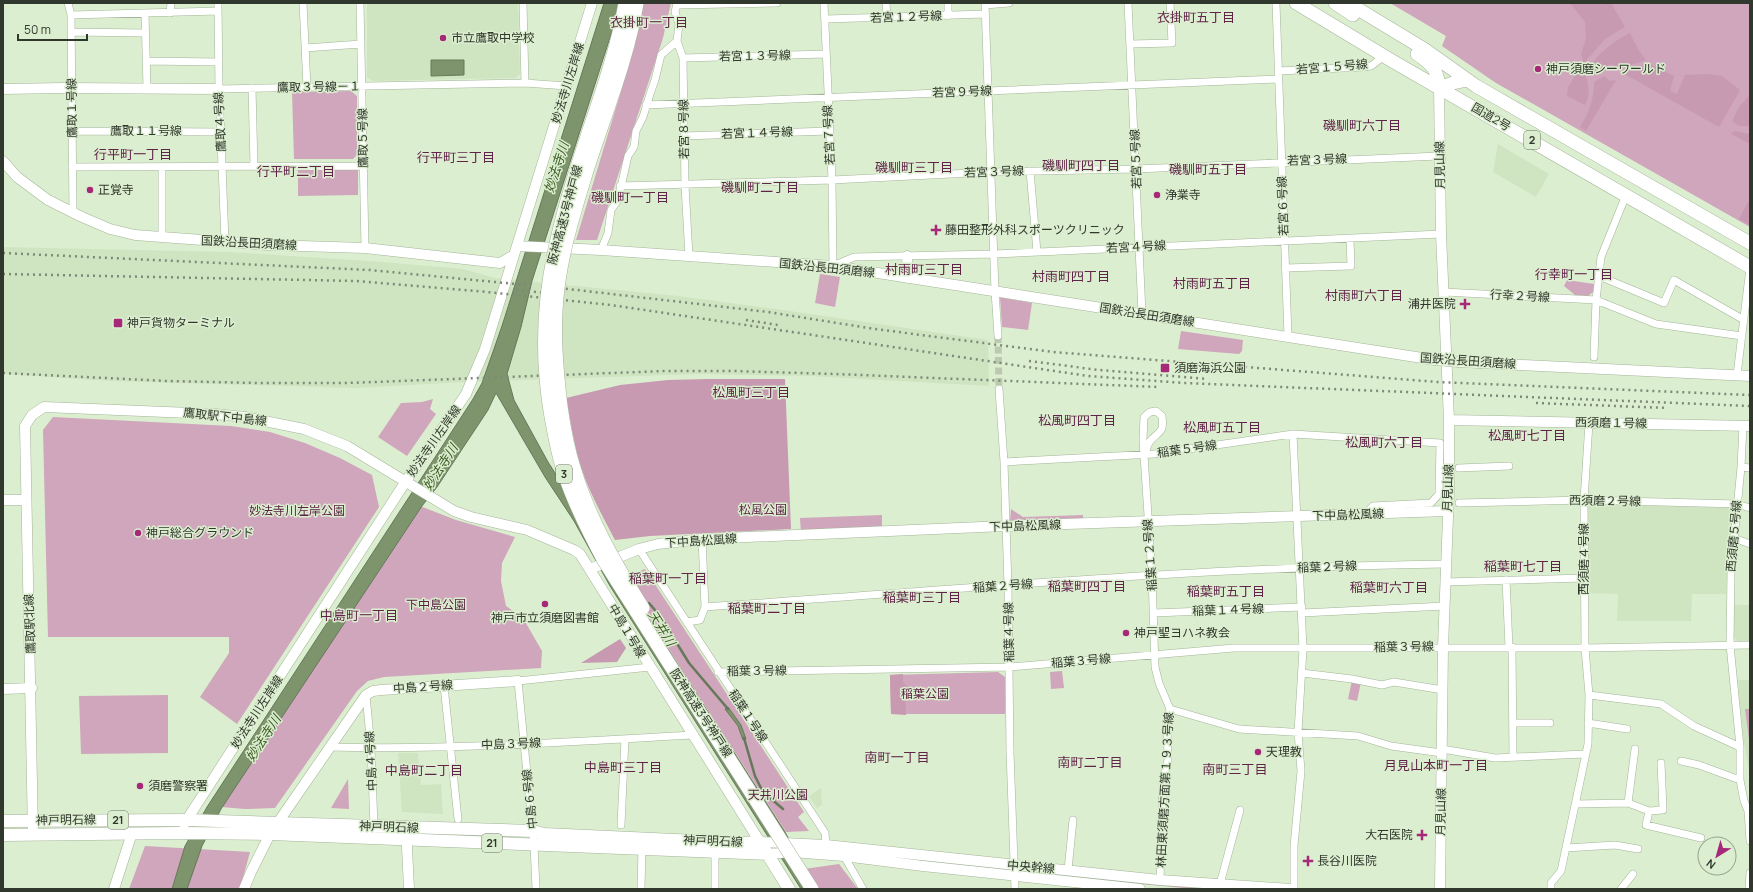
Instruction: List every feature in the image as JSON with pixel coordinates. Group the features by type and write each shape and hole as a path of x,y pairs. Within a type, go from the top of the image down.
{"highway":[{"name":"阪神高速3号神戸線","path":"625,3 610,63 564,208 548,279 544,311 543,344 555,442 564,475 576,504 604,561 812,889"},
{"name":"阪神高速3号神戸線","path":"637,3 626,50 566,244 560,279 556,310 555,343 558,380 567,442 583,493 611,553 629,585 819,889"},
{"name":"国道2号","path":"1296,3 1439,88 1750,267"},
{"path":"1335,3 1420,56 1434,68 1438,77 1439,88 1468,80"},
{"name":"国道2号","path":"1348,3 1408,38 1476,86 1750,243"}],"main road":[{"name":"神戸明石線","path":"3,821 202,820 374,826 406,833 534,845 769,854"},
{"name":"神戸明石線","path":"3,835 533,831 552,835 740,843 760,842 769,854 789,889"}],"street":[{"name":"鷹取１号線","path":"68,3 71,15 73,213"},
{"path":"170,13 171,3"},
{"name":"鷹取４号線","path":"218,3 218,62 225,242"},
{"path":"304,3 307,87"},
{"name":"鷹取５号線","path":"360,3 365,248"},
{"path":"523,3 525,83"},
{"name":"妙法寺川左岸線","path":"179,833 406,481 466,394 485,349 519,249 566,86 592,3"},
{"path":"677,4 777,3"},
{"name":"若宮７号線","path":"824,3 826,19 827,97 832,180 833,266"},
{"path":"886,3 887,17"},
{"path":"948,3 948,16"},
{"path":"998,336 987,91 985,4 1009,3"},
{"name":"若宮５号線","path":"1128,3 1133,85 1142,314"},
{"path":"1131,44 1172,43 1170,3"},
{"name":"若宮６号線","path":"1276,3 1288,336"},
{"name":"若宮８号線","path":"677,4 675,12 679,24 677,41 683,58 685,186 689,256"},
{"path":"71,15 218,11"},
{"path":"144,14 147,88"},
{"name":"若宮１２号線","path":"826,19 985,14"},
{"path":"71,32 145,33"},
{"path":"601,250 608,233 611,210 618,200 620,186 626,171 628,156 634,147 636,131 643,117 655,80 661,55 677,41"},
{"path":"305,48 361,44"},
{"name":"若宮１３号線","path":"683,58 826,54"},
{"name":"若宮１５号線","path":"1278,71 1364,67 1371,66 1384,56"},
{"path":"146,61 218,62"},
{"name":"若宮９号線","path":"646,104 1278,79"},
{"name":"鷹取３号線－１","path":"3,89 361,87 525,83 566,86"},
{"path":"252,88 254,166"},
{"name":"月見山線","path":"1439,88 1441,234 1449,420 1443,647 1440,889"},
{"name":"鷹取１１号線","path":"72,131 221,132"},
{"name":"若宮１４号線","path":"684,136 829,131"},
{"name":"若宮３号線","path":"620,186 685,186 991,172 1136,169 1439,156"},
{"name":"国鉄沿長田須磨線","path":"3,161 17,177 48,200 110,229 135,235 225,242 365,248 500,263 519,249 544,247 833,266 1435,360 1750,376"},
{"path":"72,167 364,166"},
{"path":"162,167 162,237"},
{"path":"1030,171 1037,252"},
{"path":"1594,357 1596,300 1601,257 1626,195"},
{"name":"若宮４号線","path":"833,266 854,257 994,254 1284,241 1350,240 1441,234"},
{"path":"1285,268 1351,266 1350,240"},
{"path":"907,256 908,278"},
{"path":"1737,375 1750,267"},
{"path":"1599,276 1664,303 1674,280 1744,320"},
{"name":"行幸２号線","path":"1444,292 1596,300 1656,324 1742,336"},
{"name":"稲葉４号線","path":"999,389 1004,462 1008,586 1010,752 1015,889"},
{"name":"鷹取駅下中島線","path":"32,415 44,407 245,416 304,429 347,446 416,488"},
{"name":"稲葉１２号線","path":"1145,455 1150,440 1161,431 1163,424 1162,416 1156,411 1150,412 1144,417 1143,440 1154,613 1154,656"},
{"name":"鷹取駅北線","path":"32,415 25,426 32,688 33,834"},
{"name":"西須磨１号線","path":"1449,420 1746,426"},
{"name":"西須磨４号線","path":"1551,889 1551,883 1562,871 1588,744 1589,695 1584,648 1584,500 1589,423"},
{"name":"西須磨５号線","path":"1746,426 1731,571 1730,646 1740,746 1740,780 1747,800 1750,841"},
{"path":"1293,434 1303,649 1298,732 1301,771 1294,846 1294,889"},
{"name":"稲葉５号線","path":"1004,462 1145,455 1293,434 1440,443 1439,494 1431,503 1373,506 1365,514"},
{"path":"1459,468 1509,466"},
{"path":"1741,467 1750,468"},
{"name":"中島１号線","path":"416,488 454,511 471,517 527,530 580,554 592,568 650,667 760,842"},
{"path":"3,500 26,500"},
{"name":"西須磨２号線","path":"1459,503 1584,500 1737,504 1750,508"},
{"name":"下中島松風線","path":"592,568 639,549 658,544 702,539 1006,526 1447,511"},
{"path":"1734,538 1750,544"},
{"path":"687,622 700,620 705,607 702,539"},
{"name":"稲葉１号線","path":"639,549 718,672 825,833 826,844"},
{"name":"稲葉２号線","path":"705,607 1152,576 1299,568 1446,564"},
{"path":"1445,582 1584,578"},
{"path":"1506,580 1510,647 1513,757"},
{"name":"稲葉１４号線","path":"1154,613 1445,606"},
{"name":"稲葉３号線","path":"718,672 1010,667 1154,656 1192,650 1234,648 1584,648 1750,645"},
{"name":"林田東須磨方面第１９３号線","path":"1154,656 1159,684 1170,709 1167,726 1168,760 1163,780 1160,880"},
{"name":"中島２号線","path":"366,695 373,691 381,690 518,681 650,667"},
{"path":"1302,673 1352,679 1382,685 1394,682 1443,690"},
{"name":"中島６号線","path":"518,681 533,831 536,889"},
{"path":"444,686 458,819"},
{"path":"3,688 32,688"},
{"path":"244,889 250,872 270,834 366,695"},
{"name":"中島４号線","path":"366,695 371,748 374,826"},
{"path":"1589,695 1661,704 1694,726 1740,746"},
{"path":"1170,709 1239,729 1358,736 1391,746 1495,758 1585,754"},
{"path":"1513,723 1550,723"},
{"path":"1588,723 1627,729"},
{"name":"中島３号線","path":"330,747 371,748 524,744 692,735"},
{"path":"621,825 625,739"},
{"path":"1628,803 1635,749"},
{"path":"1681,760 1740,780"},
{"path":"1576,804 1628,803 1649,811 1663,810 1661,763"},
{"path":"1220,884 1240,810"},
{"path":"1649,811 1646,825 1697,837"},
{"path":"1068,870 1073,820"},
{"path":"114,889 132,833"},
{"path":"406,833 409,889"},
{"name":"中央幹線","path":"760,842 826,844 1140,889"},
{"path":"1566,848 1615,845 1638,850"},
{"path":"641,889 642,849"},
{"path":"715,852 715,889"},
{"name":"中央幹線","path":"769,854 792,852 1014,871 1068,870 1160,880 1290,889"},
{"path":"844,856 863,889"},
{"path":"1749,889 1750,873"},
{"path":"1621,889 1633,874"}],"shaded area":[{"name":"市立鷹取中学校","path":"367,3 518,3 520,74 515,78 373,81 367,77"},
{"path":"1498,144 1549,174 1536,197 1493,172"},
{"path":"3,247 229,252 384,262 463,269 495,278 678,296 783,310 988,340 989,386 809,376 699,374 464,382 357,388 111,381 3,374"},
{"path":"1588,504 1731,508 1726,594 1692,594 1691,621 1617,621 1618,594 1587,593"},
{"path":"1734,605 1750,605 1750,642 1739,642 1734,638"},
{"path":"1738,680 1750,680 1750,777 1743,737"},
{"path":"398,753 418,753 421,785 441,784 443,814 402,812"},
{"path":"821,788 822,805 817,808 809,796"}],"green space":[{"path":"644,3 671,3 663,38 597,240 576,240 634,48"},
{"path":"1390,3 1750,3 1750,227 1496,83 1442,46 1446,36"},
{"path":"1570,3 1598,3 1601,5 1603,3 1611,3 1625,27 1605,39 1584,63 1581,54 1586,39 1585,22"},
{"path":"1630,33 1638,49 1646,60 1619,69 1614,65 1610,65 1607,66 1603,73 1591,76 1588,70 1596,58 1611,44"},
{"path":"1649,64 1674,76 1670,91 1677,94 1685,75 1707,74 1722,76 1740,90 1719,127 1621,72"},
{"path":"1583,71 1587,79 1589,92 1585,105 1567,96 1568,87 1577,73"},
{"path":"1604,76 1610,81 1616,80 1586,131 1580,127 1590,106 1594,82"},
{"path":"351,91 357,96 357,155 353,159 294,159 292,92"},
{"path":"1749,96 1750,126 1739,126 1732,121 1739,107"},
{"path":"1734,131 1750,134 1750,144 1731,134"},
{"path":"298,170 358,170 358,195 298,196"},
{"path":"1750,199 1750,225 1739,219"},
{"path":"820,274 840,277 835,307 815,303"},
{"path":"1567,280 1594,284 1593,292 1588,296 1575,295 1564,286"},
{"path":"1000,297 1032,303 1028,330 1002,327"},
{"path":"1181,331 1243,340 1242,351 1239,354 1178,349"},
{"name":"松風公園","path":"785,379 791,529 650,536 615,540 585,479 579,461 566,398 620,385 668,380"},
{"path":"433,399 430,409 436,414 407,456 378,437 401,403 422,402"},
{"name":"妙法寺川左岸公園","path":"53,417 231,426 270,432 305,443 340,458 372,475 379,507 237,724 200,697 229,653 229,637 48,637 43,430"},
{"name":"下中島公園","path":"420,506 456,520 515,537 502,563 501,581 506,606 523,618 542,651 541,668 384,677 368,681 357,691 275,808 245,809 221,807"},
{"path":"1011,509 1023,517 1083,515 1083,521 1010,522"},
{"path":"882,515 882,529 801,533 800,518"},
{"name":"天井川公園","path":"645,569 804,812 798,817 809,831 786,832 623,578"},
{"path":"620,639 626,648 617,662 581,663"},
{"path":"1062,671 1064,688 1051,689 1050,672"},
{"name":"稲葉公園","path":"998,672 1005,677 1005,714 891,714 890,675"},
{"path":"903,674 903,682 908,689 905,695 906,715 891,714 890,675"},
{"path":"1352,680 1361,682 1357,701 1348,699"},
{"path":"168,695 168,753 81,754 79,696"},
{"path":"1745,709 1750,709 1750,747"},
{"path":"348,779 349,809 331,808"},
{"path":"145,846 250,852 240,889 129,889"},
{"path":"839,864 858,889 818,889 804,869"},
{"path":"1030,870 1195,886 1195,889 1030,874"}],"water":[{"name":"妙法寺川","path":"604,3 621,3 532,281 521,327 507,374 514,400 548,462 785,832 807,874 817,889 801,889 610,586 574,521 545,477 496,393 488,410 437,487 422,506 221,809 202,846 187,889 172,889 185,846 207,807 482,383 502,326"},
{"path":"431,60 464,60 464,75 431,76"},
{"path":"728,707 741,725 746,739 743,740 738,726 725,709"}],"waterway":[{"name":"天井川","path":"649,603 660,616 689,663 728,709"},
{"path":"744,738 755,776 763,792 783,809"}],"tunnel":[{"path":"998,336 999,389"}],"railway":[{"path":"3,253 370,270 526,285"},
{"path":"3,274 357,281 487,292 611,305 1088,376 1184,383 1750,406"},
{"path":"542,286 768,312 875,329 1053,352 1438,382 1750,395"},
{"path":"516,290 556,294"},
{"path":"746,320 778,325"},
{"path":"1029,361 1099,370 1208,379"},
{"path":"3,373 167,381 347,383 665,371 733,371 1159,387"},
{"path":"1536,403 1668,408"}],"place":[{"name":"市立鷹取中学校","path":"443,38"},
{"name":"神戸須磨シーワールド","path":"1538,69"},
{"name":"正覚寺","path":"90,190"},
{"name":"浄業寺","path":"1157,195"},
{"name":"藤田整形外科スポーツクリニック","path":"936,230"},
{"name":"浦井医院","path":"1465,304"},
{"name":"神戸貨物ターミナル","path":"118,323"},
{"name":"須磨海浜公園","path":"1165,368"},
{"name":"神戸総合グラウンド","path":"138,533"},
{"name":"神戸市立須磨図書館","path":"545,604"},
{"name":"神戸聖ヨハネ教会","path":"1126,633"},
{"name":"天理教","path":"1258,752"},
{"name":"須磨警察署","path":"140,786"},
{"name":"大石医院","path":"1422,835"},
{"name":"長谷川医院","path":"1308,861"}],"district":[{"name":"衣掛町五丁目","path":"1196,17"},
{"name":"衣掛町一丁目","path":"649,22"},
{"name":"磯馴町六丁目","path":"1362,125"},
{"name":"行平町一丁目","path":"133,154"},
{"name":"行平町三丁目","path":"456,157"},
{"name":"磯馴町四丁目","path":"1081,165"},
{"name":"磯馴町三丁目","path":"914,167"},
{"name":"磯馴町五丁目","path":"1208,169"},
{"name":"行平町二丁目","path":"296,171"},
{"name":"磯馴町二丁目","path":"760,187"},
{"name":"磯馴町一丁目","path":"630,197"},
{"name":"村雨町三丁目","path":"924,269"},
{"name":"行幸町一丁目","path":"1574,274"},
{"name":"村雨町四丁目","path":"1071,276"},
{"name":"村雨町五丁目","path":"1212,283"},
{"name":"村雨町六丁目","path":"1364,295"},
{"name":"松風町三丁目","path":"751,392"},
{"name":"松風町四丁目","path":"1077,420"},
{"name":"松風町五丁目","path":"1222,427"},
{"name":"松風町七丁目","path":"1527,435"},
{"name":"松風町六丁目","path":"1384,442"},
{"name":"稲葉町七丁目","path":"1523,566"},
{"name":"稲葉町一丁目","path":"668,578"},
{"name":"稲葉町四丁目","path":"1087,586"},
{"name":"稲葉町六丁目","path":"1389,587"},
{"name":"稲葉町五丁目","path":"1226,591"},
{"name":"稲葉町三丁目","path":"922,597"},
{"name":"稲葉町二丁目","path":"767,608"},
{"name":"中島町一丁目","path":"359,615"},
{"name":"南町一丁目","path":"897,757"},
{"name":"南町二丁目","path":"1090,762"},
{"name":"月見山本町一丁目","path":"1436,765"},
{"name":"中島町三丁目","path":"623,767"},
{"name":"南町三丁目","path":"1235,769"},
{"name":"中島町二丁目","path":"424,770"}]}
